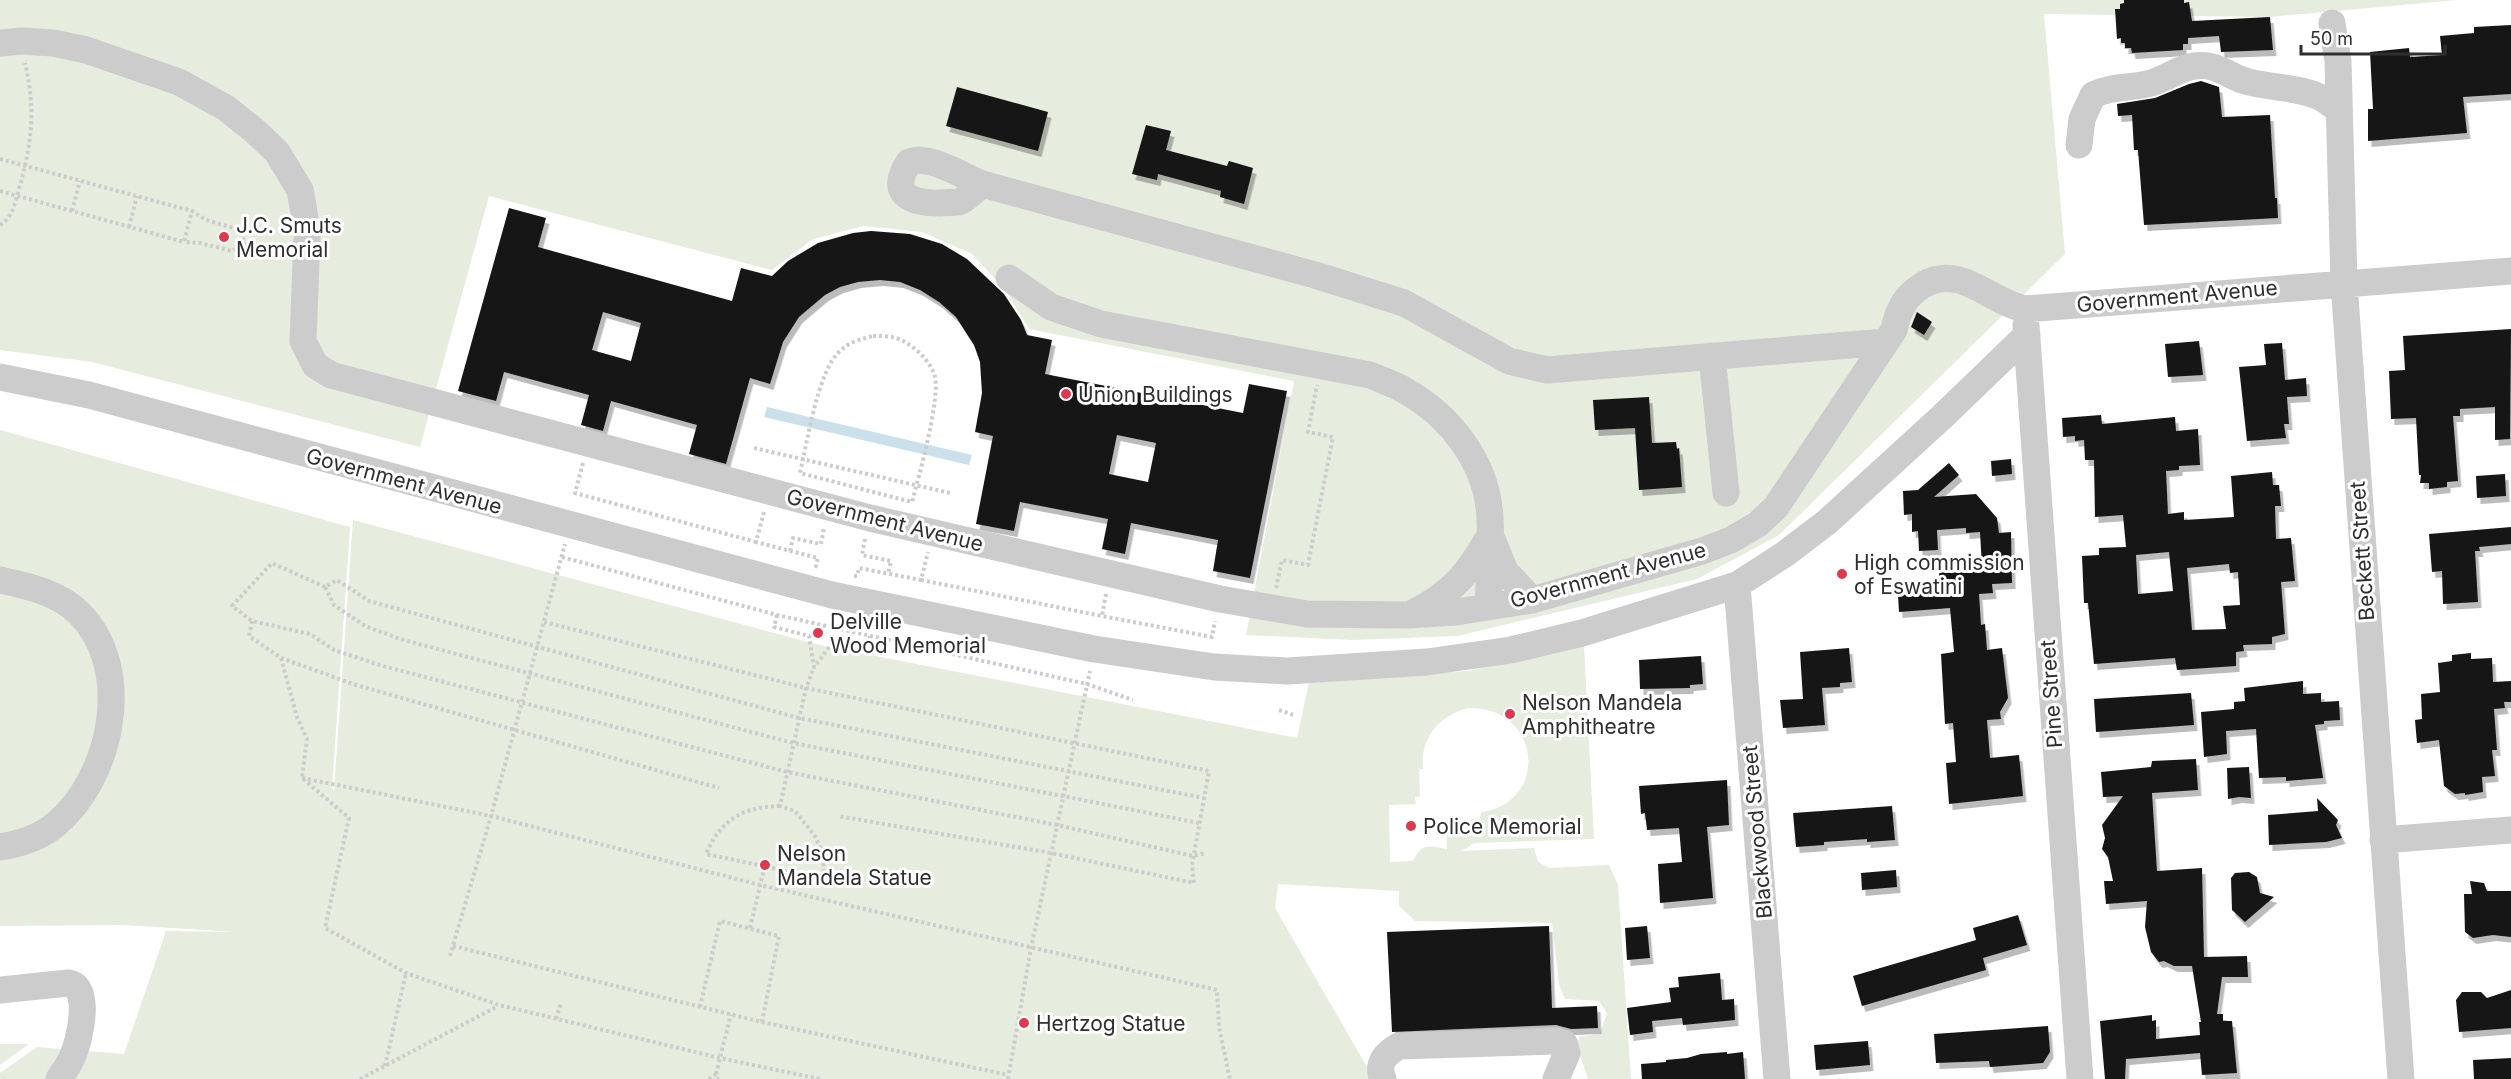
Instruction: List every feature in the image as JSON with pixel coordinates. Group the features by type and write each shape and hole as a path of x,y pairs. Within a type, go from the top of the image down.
{"street":[{"name":"Beckett Street","path":"2332,23 2338,61 2344,283 2402,1079"},
{"name":"Government Avenue","path":"10,42 53,43 86,50 179,82 226,108 256,132 277,153 300,190 307,236 302,329 307,352 315,365 331,375 870,518 1220,599 1307,614 1408,615 1532,600 1702,551 1731,540 1758,524 1776,507 1894,330 1898,310 1917,289 1930,281 1949,277 1965,281 2008,304 2025,309 2511,271"},
{"path":"2079,145 2082,119 2093,95 2108,88 2152,83 2193,66 2216,66 2241,79 2267,87 2298,90 2315,95 2338,110"},
{"path":"982,184 1315,274 1404,303 1509,361 1547,370 1886,342"},
{"path":"1009,278 1052,307 1101,324 1370,375 1404,390 1435,411 1459,435 1481,474 1490,516 1488,607"},
{"name":"Pine Street","path":"2025,309 2080,1079"},
{"name":"Government Avenue","path":"0,377 89,395 832,595 1094,649 1251,671 1287,671 1427,662 1548,642 1737,585 1785,554 1827,522 2027,335"},
{"path":"1712,356 1726,493"},
{"path":"1490,535 1505,571 1532,600"},
{"path":"1408,615 1452,589 1468,571 1490,535"},
{"path":"0,580 42,591 64,600 78,611 88,623 105,655 111,703 108,732 100,760 72,810 53,827 31,840 0,847"},
{"name":"Blackwood Street","path":"1737,585 1777,1079"},
{"path":"2383,840 2511,830"},
{"path":"0,990 68,983 80,989 82,1006 78,1036 74,1053 59,1079"},
{"path":"1383,1079 1380,1068 1382,1059 1387,1052 1399,1046 1556,1041 1564,1043 1567,1053 1556,1079"}],"path":[{"path":"0,225 10,216 26,166 32,138 28,74 10,42"},
{"path":"0,159 192,211 206,220 237,229 246,243 232,251 200,243 184,242 0,191"},
{"path":"72,211 80,181"},
{"path":"129,227 137,196"},
{"path":"184,242 192,211"},
{"path":"873,336 894,337 912,346 925,360 935,377 935,403 916,485 912,502 800,473 823,376 838,352 855,341 873,336"},
{"path":"1272,609 1282,560 1308,566 1334,437 1308,432 1321,365"},
{"path":"589,442 575,493 818,558 816,566 826,570"},
{"path":"754,448 950,493"},
{"path":"756,542 764,509"},
{"path":"870,518 862,555 891,561 888,574"},
{"path":"790,551 793,538 821,544 825,525"},
{"path":"450,956 491,816 570,526"},
{"path":"921,580 928,548"},
{"path":"562,557 777,615 1087,684 1133,700"},
{"path":"1199,823 794,743 400,639 365,626 334,605 325,587 272,563 232,606 252,621 310,634 334,650 363,659 521,704 787,772 1057,825 1193,856 1206,853"},
{"path":"847,575 857,576 859,568 1212,638 1220,599"},
{"path":"1102,616 1111,573"},
{"path":"325,587 337,580 369,600 537,648 799,718 1204,798"},
{"path":"777,615 774,627 809,636 814,667"},
{"path":"252,621 249,636 281,658 356,685 513,732 719,788"},
{"path":"544,622 806,688 1209,771 1193,856 1194,883 1051,853 838,816"},
{"path":"780,806 806,688 814,667 834,641 867,648 870,636"},
{"path":"453,946 762,1022 1008,1077 1031,948 1094,649"},
{"path":"281,658 297,717 307,739 302,778"},
{"path":"1279,710 1294,715"},
{"path":"302,778 491,816 760,885 1217,990 1219,1027 1230,1079"},
{"path":"302,778 349,818 325,928 406,973 499,1005 720,1058 820,1079"},
{"path":"759,806 780,806 795,811 815,836 823,854 824,879 765,865 706,854 713,838 738,814 759,806"},
{"path":"750,928 765,865"},
{"path":"700,1007 720,921 750,928 779,936 762,1022"},
{"path":"385,1066 406,973"},
{"path":"556,1019 561,1003"},
{"path":"360,1079 499,1005"},
{"path":"718,1079 716,1074 731,1014"},
{"path":"709,1079 716,1074"}],"shaded area":[{"path":"0,0 2457,0 2270,17 2044,14 2065,254 1779,535 1697,579 1457,636 1353,640 1246,635 1294,381 1029,329 1003,287 972,254 922,232 864,226 813,239 772,270 489,196 420,447 92,362 0,350"},
{"path":"0,430 350,527 332,789 334,790 353,520 819,645 1297,738 1309,682 1468,671 1584,645 1594,839 1474,843 1462,851 1534,848 1538,862 1550,868 1609,865 1618,885 1631,1079 1588,1079 1576,1043 1579,1037 1600,1034 1607,1013 1599,1001 1565,999 1559,984 1552,923 1415,921 1399,906 1399,891 1278,884 1275,908 1374,1079 0,1079 0,1073 37,1047 124,1054 166,931 237,932 123,925 0,926","holes":["1468,708 1493,712 1511,722 1523,738 1528,756 1527,775 1518,792 1503,805 1481,812 1480,819 1446,820 1447,849 1426,847 1413,861 1390,862 1389,805 1416,804 1415,797 1420,797 1419,769 1423,769 1428,738 1440,722 1448,716"]},
{"path":"0,1044 29,1044 0,1065"}],"water":[{"path":"767,407 972,455 969,465 764,417"}],"building":[{"path":"2124,0 2184,0 2184,3 2189,2 2192,21 2270,17 2273,50 2221,52 2219,36 2188,38 2188,44 2183,44 2183,50 2132,53 2131,48 2125,48 2125,43 2121,43 2121,38 2117,39 2115,9 2120,9 2120,4 2124,3"},
{"path":"2511,25 2511,94 2463,97 2467,133 2368,141 2368,109 2373,109 2370,52 2409,48 2410,57 2442,55 2440,36 2474,33 2474,27"},
{"path":"2201,81 2219,87 2222,117 2270,115 2278,218 2144,225 2138,150 2134,150 2132,115 2118,116 2117,104 2155,98"},
{"path":"957,87 1048,112 1038,151 946,126"},
{"path":"1146,125 1171,131 1166,150 1227,166 1229,161 1253,168 1244,204 1220,197 1221,191 1158,174 1157,180 1132,174"},
{"name":"Union Buildings","path":"509,208 546,218 538,247 732,301 741,268 772,276 788,261 818,243 853,233 871,231 910,234 942,244 967,259 1004,294 1021,320 1027,335 1052,340 1045,374 1243,413 1249,384 1287,391 1250,578 1213,571 1218,540 1131,523 1125,554 1102,549 1108,519 1020,502 1014,531 976,524 993,436 975,432 982,393 980,362 974,345 956,317 939,302 920,290 900,282 880,280 858,282 840,287 825,295 799,317 783,342 770,384 750,378 726,464 689,454 697,425 611,401 603,431 581,425 589,395 504,372 496,401 458,391","holes":["603,312 641,323 631,361 592,350","1117,435 1156,443 1148,482 1109,474"]},
{"path":"1917,312 1932,322 1924,335 1911,327"},
{"path":"2511,329 2510,439 2495,440 2495,407 2460,409 2460,416 2453,416 2458,481 2447,482 2447,487 2429,489 2429,483 2420,483 2416,418 2391,419 2389,371 2405,370 2403,336"},
{"path":"2199,341 2203,375 2168,377 2165,344"},
{"path":"2282,343 2285,380 2306,378 2307,396 2287,397 2289,424 2284,424 2286,438 2247,441 2239,367 2266,365 2264,344"},
{"path":"1649,397 1652,443 1676,442 1677,449 1679,448 1682,487 1639,490 1635,428 1595,430 1593,400"},
{"path":"2101,415 2102,424 2175,417 2176,431 2198,429 2200,465 2179,466 2179,470 2166,471 2168,514 2184,512 2184,520 2234,517 2231,476 2272,472 2273,485 2279,485 2281,506 2275,506 2276,539 2291,538 2295,581 2281,582 2285,634 2272,637 2272,644 2243,645 2244,651 2236,652 2236,666 2177,670 2175,658 2094,664 2088,603 2084,603 2082,556 2099,555 2099,548 2126,547 2123,515 2095,517 2094,460 2085,460 2084,440 2075,441 2075,436 2063,437 2062,418","holes":["2169,552 2173,591 2138,594 2136,555","2229,564 2230,573 2238,572 2240,605 2223,606 2226,629 2192,630 2187,568"]},
{"path":"2011,459 2012,474 1992,476 1991,461"},
{"path":"1949,463 1959,475 1934,497 1976,494 1997,518 1999,533 2011,532 2012,583 1992,584 1993,593 1979,594 1981,625 1985,624 1987,650 2002,648 2008,698 2000,712 2001,719 1987,720 1990,758 2019,755 2023,796 1949,804 1946,763 1956,762 1953,723 1945,724 1941,654 1954,652 1950,608 1899,612 1898,595 1940,593 1939,570 1982,567 1980,532 1966,533 1966,528 1937,530 1938,550 1919,551 1918,531 1912,532 1912,514 1904,515 1903,491 1918,490"},
{"path":"2505,474 2506,496 2477,498 2476,476"},
{"path":"2511,527 2511,544 2479,547 2480,551 2475,551 2478,602 2443,604 2442,571 2432,572 2429,534"},
{"path":"1849,648 1852,682 1840,683 1840,687 1822,688 1825,725 1783,728 1780,700 1803,699 1800,652"},
{"path":"2471,653 2471,659 2492,658 2493,682 2511,681 2511,702 2504,702 2505,708 2494,709 2497,750 2492,750 2495,776 2482,777 2483,792 2465,795 2465,793 2455,794 2444,786 2439,740 2417,743 2415,720 2422,719 2421,694 2440,692 2438,663 2452,661 2452,655"},
{"path":"1701,656 1703,684 1690,685 1690,688 1640,689 1639,660"},
{"path":"2303,681 2303,694 2321,693 2321,702 2339,701 2340,720 2324,721 2324,724 2315,725 2323,778 2286,781 2286,777 2259,778 2256,729 2226,731 2227,754 2204,757 2201,712 2234,709 2234,702 2245,701 2244,688"},
{"path":"2191,693 2194,725 2096,732 2094,699"},
{"path":"2196,759 2198,790 2152,793 2157,871 2202,868 2204,957 2247,956 2248,977 2222,977 2217,1014 2223,1014 2223,1021 2232,1021 2237,1073 2202,1075 2200,1053 2126,1059 2125,1079 2105,1079 2100,1021 2152,1015 2152,1021 2156,1020 2156,1039 2200,1035 2199,1022 2201,1022 2192,966 2174,966 2164,961 2159,962 2151,952 2145,927 2147,901 2106,904 2104,881 2113,881 2108,857 2102,849 2105,838 2102,825 2123,796 2103,797 2101,772 2151,767 2152,761"},
{"path":"2249,767 2251,798 2228,799 2227,768"},
{"path":"1727,780 1729,825 1707,827 1713,898 1660,903 1658,864 1682,862 1679,828 1647,830 1645,813 1641,814 1639,786"},
{"path":"2317,798 2338,820 2336,825 2342,838 2326,842 2269,845 2268,815 2318,811"},
{"path":"1892,806 1895,840 1824,842 1824,845 1796,847 1793,813"},
{"path":"1896,870 1897,887 1862,890 1861,873"},
{"path":"2249,872 2257,877 2260,893 2274,897 2245,922 2232,910 2231,878 2235,873"},
{"path":"2470,881 2484,883 2487,891 2511,891 2511,937 2493,935 2473,938 2465,932 2464,894 2472,894"},
{"path":"2018,915 2027,945 1983,958 1986,970 1862,1006 1853,976 1976,940 1973,928"},
{"path":"1549,926 1552,1008 1597,1006 1598,1028 1571,1029 1556,1025 1392,1032 1387,932"},
{"path":"1647,926 1650,958 1627,960 1625,928"},
{"path":"1720,973 1722,1000 1734,999 1735,1020 1683,1025 1682,1018 1652,1021 1653,1032 1630,1035 1627,1008 1671,1002 1669,988 1679,987 1678,977"},
{"path":"2511,990 2511,1028 2459,1032 2456,1000 2462,992 2481,992 2487,998"},
{"path":"2048,1026 2050,1052 2043,1063 1990,1067 1989,1061 1936,1063 1934,1034"},
{"path":"1868,1041 1870,1065 1816,1070 1814,1045"},
{"path":"1727,1052 1727,1054 1743,1052 1745,1079 1642,1079 1641,1064"},
{"path":"2511,1058 2511,1079 2474,1079 2473,1060"}],"place":[{"name":"J.C. Smuts Memorial","path":"224,237"},
{"name":"Union Buildings","path":"1066,394"},
{"name":"High commission of Eswatini","path":"1842,574"},
{"name":"Delville Wood Memorial","path":"818,633"},
{"name":"Nelson Mandela Amphitheatre","path":"1510,714"},
{"name":"Police Memorial","path":"1411,826"},
{"name":"Nelson Mandela Statue","path":"765,865"},
{"name":"Hertzog Statue","path":"1024,1023"}]}
